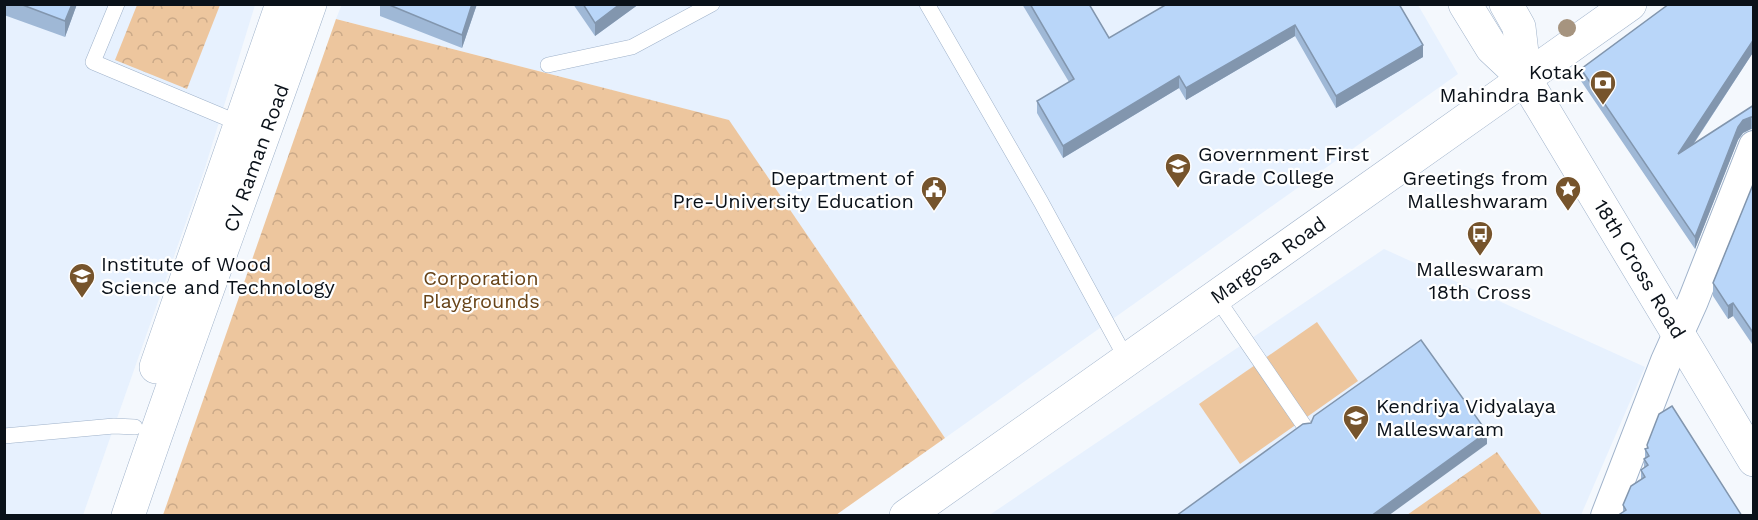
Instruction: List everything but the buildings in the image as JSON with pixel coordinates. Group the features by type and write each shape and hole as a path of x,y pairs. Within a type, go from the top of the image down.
{"main road":[{"name":"CV Raman Road","path":"104,516 282,4"},
{"name":"CV Raman Road","path":"128,516 157,429 310,4"},
{"name":"18th Cross Road","path":"1465,4 1492,48 1525,79 1754,460"},
{"name":"18th Cross Road","path":"1506,4 1519,27 1525,79"},
{"name":"Margosa Road","path":"906,516 1630,4"}],"street":[{"path":"1606,516 1666,361 1679,334 1754,146"}],"lane":[{"path":"117,4 93,62 241,124"},
{"path":"548,65 632,47 712,4"},
{"path":"927,4 1041,202 1127,360"},
{"path":"1216,297 1305,427"},
{"path":"4,436 114,426 135,427"}],"shaded area":[{"path":"342,4 1418,5 1458,74 945,438 728,120 336,19"},
{"name":"Institute of Wood Science and Technology","path":"4,5 255,5 204,171 83,515 5,515"},
{"name":"Kendriya Vidyalaya Malleswaram","path":"1384,249 1645,367 1581,515 988,516"}],"green space":[{"path":"137,5 220,5 187,89 115,60"},
{"name":"Corporation Playgrounds","path":"336,19 729,120 945,438 836,515 163,515"},
{"path":"1317,322 1358,381 1240,464 1199,404"},
{"path":"1497,452 1542,515 1407,515"}],"place":[{"name":"Kotak Mahindra Bank","path":"1603,106"},
{"name":"Government First Grade College","path":"1178,189"},
{"name":"Department of Pre-University Education","path":"934,212"},
{"name":"Greetings from Malleshwaram","path":"1568,212"},
{"name":"Malleswaram 18th Cross","path":"1480,257"},
{"name":"Institute of Wood Science and Technology","path":"82,299"},
{"name":"Kendriya Vidyalaya Malleswaram","path":"1356,441"}]}
